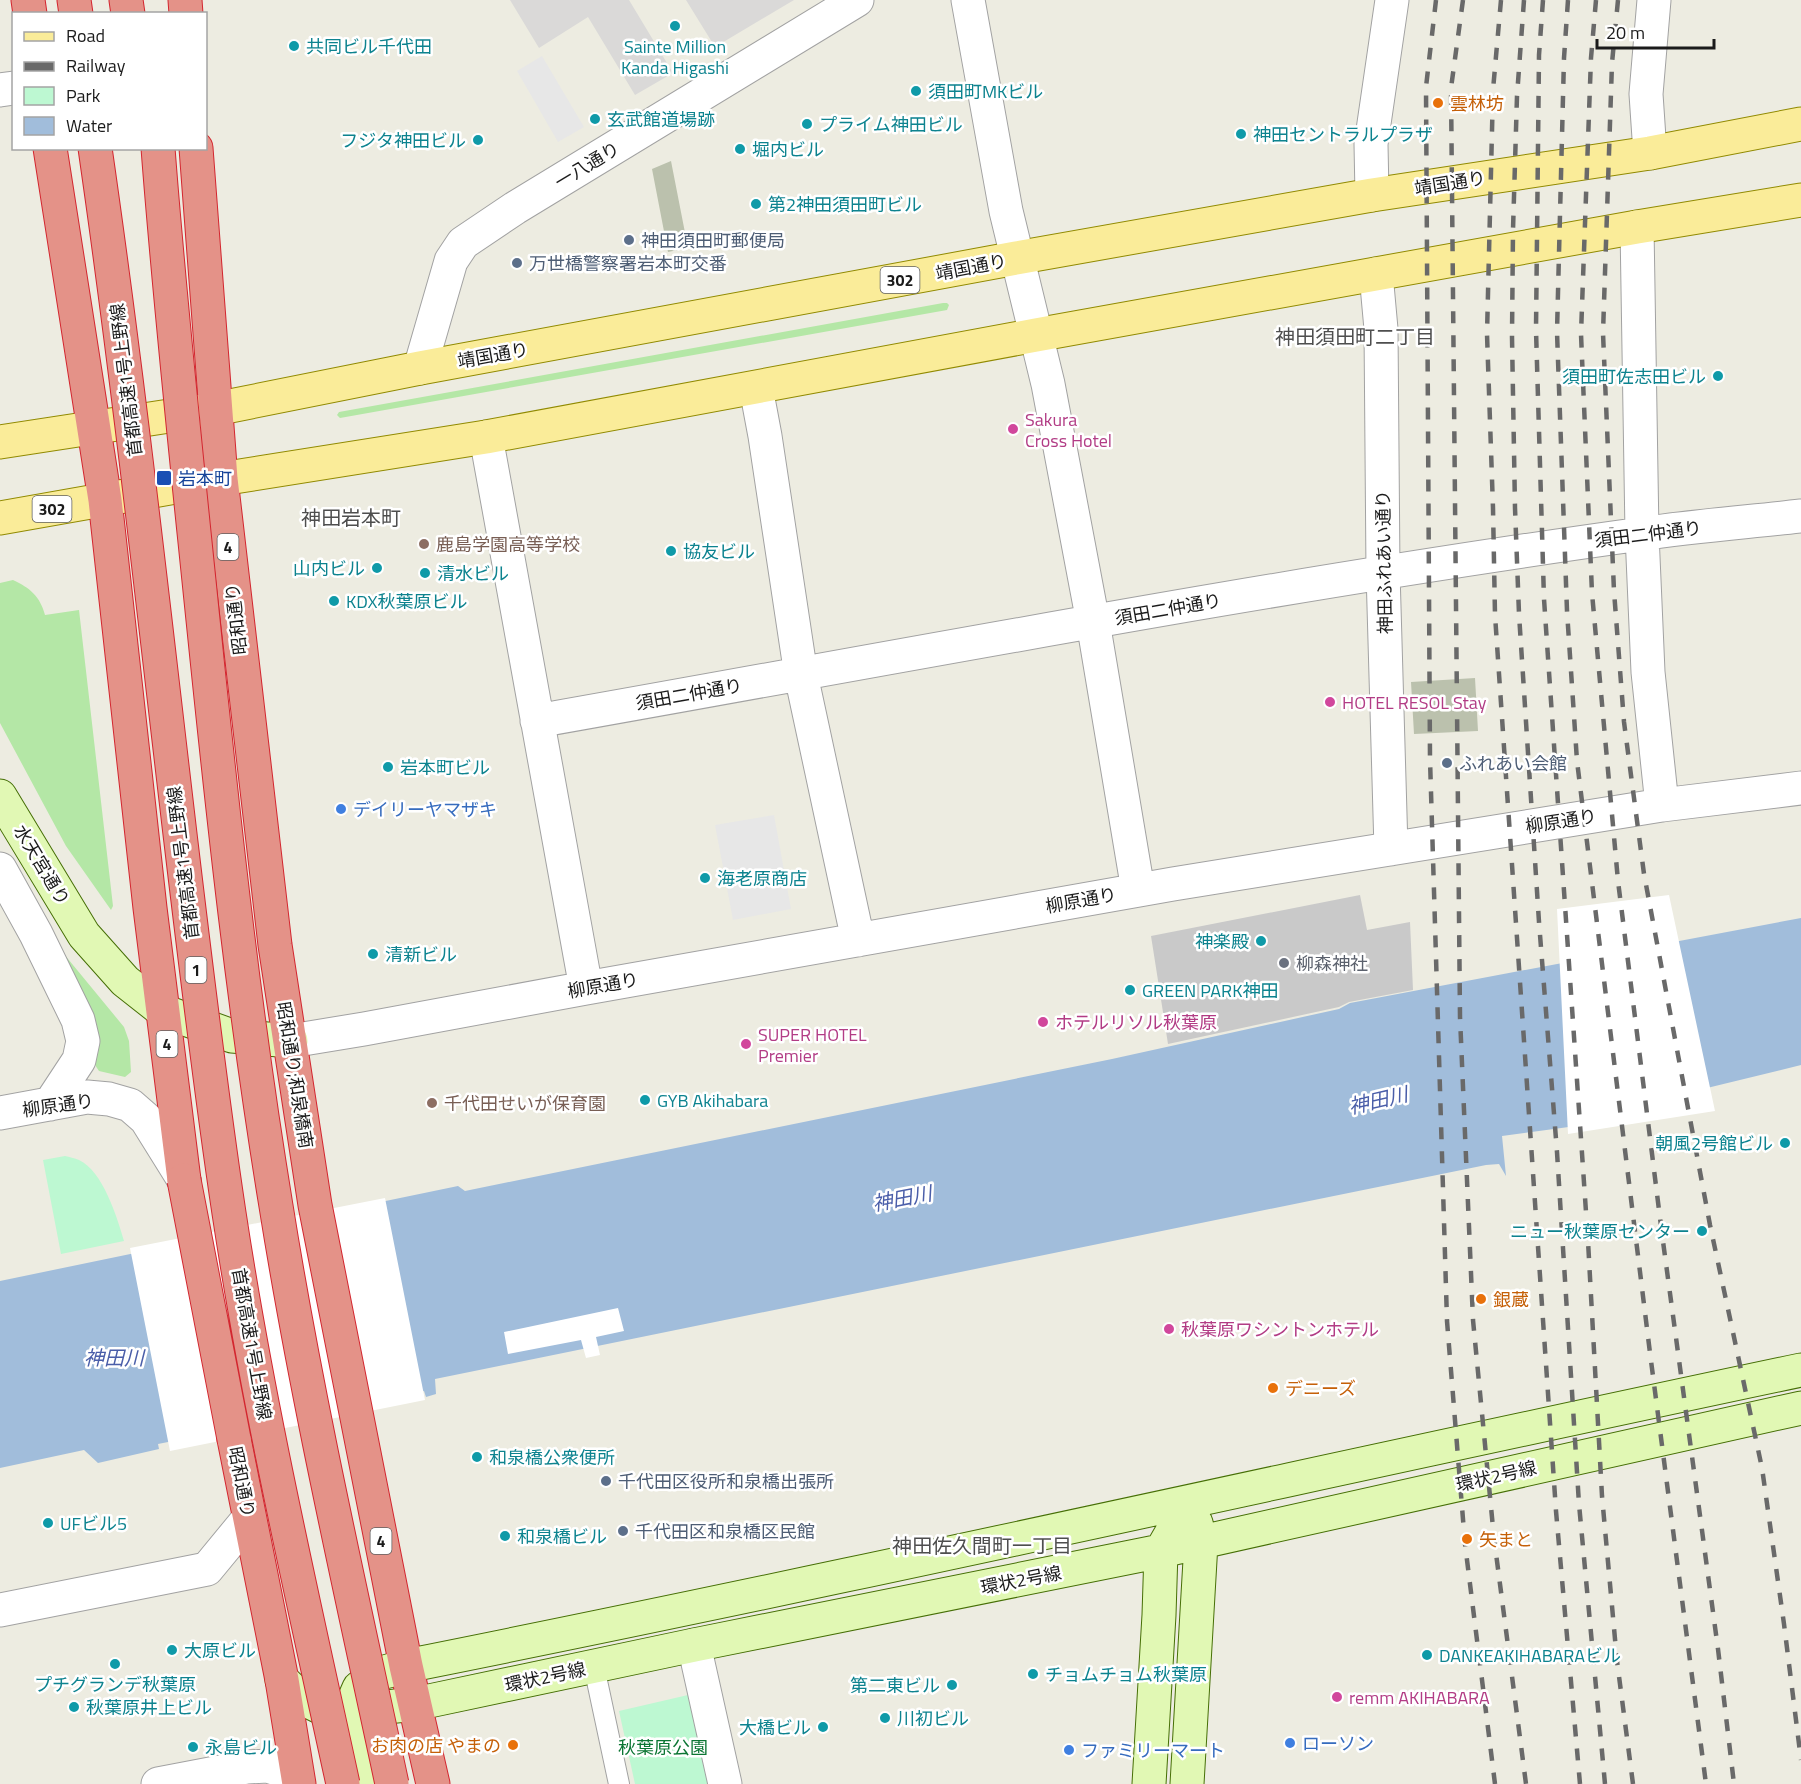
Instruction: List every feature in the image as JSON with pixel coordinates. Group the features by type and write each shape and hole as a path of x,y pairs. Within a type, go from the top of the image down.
{"highway":[{"name":"4","path":"50,150 105,500 150,908 184,1180"},
{"name":"首都高速1号上野線","path":"95,150 118,307 200,1009 229,1216 295,1566 343,1784"},
{"path":"148,150 169,293"},
{"path":"158,150 169,293 225,833 246,1003 274,1196 307,1380 392,1784"},
{"name":"昭和通り","path":"196,150 221,479 275,945"},
{"name":"昭和通り;和泉橋南","path":"275,945 315,1204 406,1666"},
{"name":"昭和通り","path":"184,1180 282,1680 299,1784"},
{"name":"4","path":"406,1666 433,1784"}],"main road":[{"name":"靖国通り","path":"0,442 215,409 420,368 1016,258 1372,195 1650,153 1801,124"},
{"name":"302","path":"0,518 221,479 486,437 1036,335 1637,227 1801,200"}],"street":[{"name":"一八通り","path":"420,368 451,261 463,243 515,208 857,0"},
{"path":"968,0 1006,211 1048,384 1093,622 1138,890"},
{"path":"1650,153 1646,94 1654,0"},
{"path":"1372,195 1371,144 1389,3"},
{"path":"1637,227 1642,534 1647,672 1662,805"},
{"name":"神田ふれあい通り","path":"1376,274 1381,329 1383,572 1391,849"},
{"path":"756,388 801,675 858,940"},
{"path":"486,437 586,988"},
{"name":"須田二仲通り","path":"537,721 1383,572 1642,534 1801,516"},
{"name":"柳原通り","path":"291,1041 1138,890 1662,805 1801,788"},
{"name":"水天宮通り","path":"0,796 84,935 125,981 163,1011 232,1036 291,1041"},
{"path":"0,869 36,934 78,1020 83,1041 79,1060 50,1104"},
{"name":"柳原通り","path":"0,1113 87,1097 109,1099 130,1105 146,1119 184,1180"},
{"path":"361,1784 349,1731 349,1711 359,1688 381,1673 1801,1370"},
{"name":"環状2号線","path":"282,1680 300,1697 320,1707 349,1711 415,1704 694,1645 1201,1543 1801,1408"},
{"path":"1187,1784 1201,1543 1191,1500"},
{"path":"1149,1784 1161,1551 1191,1500"},
{"path":"0,1610 207,1569 249,1518"},
{"path":"694,1645 725,1784"},
{"path":"158,1784 247,1767 268,1766 286,1772 299,1784"}],"lane":[{"path":"594,1667 619,1784"}],"shaded area":[{"path":"510,0 629,0 673,73 635,95 588,17 539,48"},
{"path":"686,0 794,0 715,47"},
{"path":"542,56 584,127 558,142 517,71"},
{"path":"671,161 688,248 668,252 652,169"},
{"path":"1475,678 1478,731 1414,734 1411,682"},
{"path":"774,815 791,909 733,920 715,825"},
{"name":"柳森神社","path":"1360,895 1367,930 1410,922 1413,990 1349,1002 1339,1007 1168,1044 1151,936"}],"green space":[{"path":"943,303 949,305 947,310 340,418 337,415 339,412"},
{"path":"13,580 34,593 45,615 79,610 113,906 111,910 66,846 0,723 0,583"},
{"path":"59,948 124,1027 129,1041 131,1072 125,1077 99,1071 95,1065"},
{"path":"65,1156 79,1160 88,1166 102,1184 124,1241 61,1254 43,1160"},
{"name":"秋葉原公園","path":"688,1695 708,1784 635,1784 619,1711"}],"water":[{"name":"神田川","path":"1801,918 1801,1065 1707,1088 1710,1108 1502,1136 1506,1176 1499,1164 1486,1165 435,1379 436,1394 426,1397 424,1391 158,1444 159,1449 98,1463 84,1450 0,1468 0,1281 458,1186 465,1191 1112,1059 1339,1009 1350,1003"}],"pier":[{"path":"1669,895 1715,1111 1568,1134 1557,909"},
{"path":"385,1198 425,1400 170,1451 130,1248"},
{"path":"618,1308 624,1331 596,1337 600,1355 586,1358 581,1340 508,1354 504,1332"}],"railway":[{"path":"1436,0 1426,87 1430,759 1447,1321 1465,1544 1495,1784"},
{"path":"1463,0 1451,88 1460,1017 1473,1320 1494,1538 1526,1784"},
{"path":"1501,0 1493,90 1487,334 1495,615 1556,1511 1580,1784"},
{"path":"1524,0 1517,96 1512,337 1519,614 1579,1504 1605,1784"},
{"path":"1543,0 1539,55 1536,330 1544,599 1588,1241 1602,1496 1617,1661 1633,1784"},
{"path":"1568,0 1564,58 1557,332 1567,611 1577,761 1706,1784"},
{"path":"1596,0 1591,58 1581,334 1592,593 1618,881 1734,1784"},
{"path":"1618,0 1612,63 1603,333 1614,591 1624,722 1644,874 1710,1225 1762,1468 1801,1760"}],"place":[{"name":"Sainte Million Kanda Higashi","path":"675,26"},
{"name":"共同ビル千代田","path":"294,46"},
{"name":"須田町MKビル","path":"916,91"},
{"name":"雲林坊","path":"1438,103"},
{"name":"玄武館道場跡","path":"595,119"},
{"name":"プライム神田ビル","path":"807,124"},
{"name":"神田セントラルプラザ","path":"1241,134"},
{"name":"フジタ神田ビル","path":"478,140"},
{"name":"堀内ビル","path":"740,149"},
{"name":"第2神田須田町ビル","path":"756,204"},
{"name":"神田須田町郵便局","path":"629,240"},
{"name":"万世橋警察署岩本町交番","path":"517,263"},
{"name":"須田町佐志田ビル","path":"1718,376"},
{"name":"Sakura Cross Hotel","path":"1013,429"},
{"name":"岩本町","path":"164,478"},
{"name":"鹿島学園高等学校","path":"424,544"},
{"name":"協友ビル","path":"671,551"},
{"name":"山内ビル","path":"377,568"},
{"name":"清水ビル","path":"425,573"},
{"name":"KDX秋葉原ビル","path":"334,601"},
{"name":"HOTEL RESOL Stay","path":"1330,702"},
{"name":"ふれあい会館","path":"1447,763"},
{"name":"岩本町ビル","path":"388,767"},
{"name":"デイリーヤマザキ","path":"341,809"},
{"name":"海老原商店","path":"705,878"},
{"name":"神楽殿","path":"1261,941"},
{"name":"清新ビル","path":"373,954"},
{"name":"柳森神社","path":"1284,963"},
{"name":"GREEN PARK神田","path":"1130,990"},
{"name":"ホテルリソル秋葉原","path":"1043,1022"},
{"name":"SUPER HOTEL Premier","path":"746,1044"},
{"name":"GYB Akihabara","path":"645,1100"},
{"name":"千代田せいが保育園","path":"432,1103"},
{"name":"朝風2号館ビル","path":"1785,1143"},
{"name":"ニュー秋葉原センター","path":"1702,1231"},
{"name":"銀蔵","path":"1481,1299"},
{"name":"秋葉原ワシントンホテル","path":"1169,1329"},
{"name":"デニーズ","path":"1273,1388"},
{"name":"和泉橋公衆便所","path":"477,1457"},
{"name":"千代田区役所和泉橋出張所","path":"606,1481"},
{"name":"UFビル5","path":"48,1523"},
{"name":"千代田区和泉橋区民館","path":"623,1531"},
{"name":"和泉橋ビル","path":"505,1536"},
{"name":"矢まと","path":"1467,1539"},
{"name":"大原ビル","path":"172,1650"},
{"name":"DANKEAKIHABARAビル","path":"1427,1655"},
{"name":"プチグランデ秋葉原","path":"115,1664"},
{"name":"チョムチョム秋葉原","path":"1033,1674"},
{"name":"第二東ビル","path":"952,1685"},
{"name":"remm AKIHABARA","path":"1337,1697"},
{"name":"秋葉原井上ビル","path":"74,1707"},
{"name":"川初ビル","path":"885,1718"},
{"name":"大橋ビル","path":"823,1727"},
{"name":"ローソン","path":"1290,1743"},
{"name":"お肉の店 やまの","path":"513,1745"},
{"name":"永島ビル","path":"193,1747"},
{"name":"ファミリーマート","path":"1069,1750"}],"district":[{"name":"神田須田町二丁目","path":"1355,336"},
{"name":"神田岩本町","path":"351,517"},
{"name":"神田佐久間町一丁目","path":"982,1545"}]}
